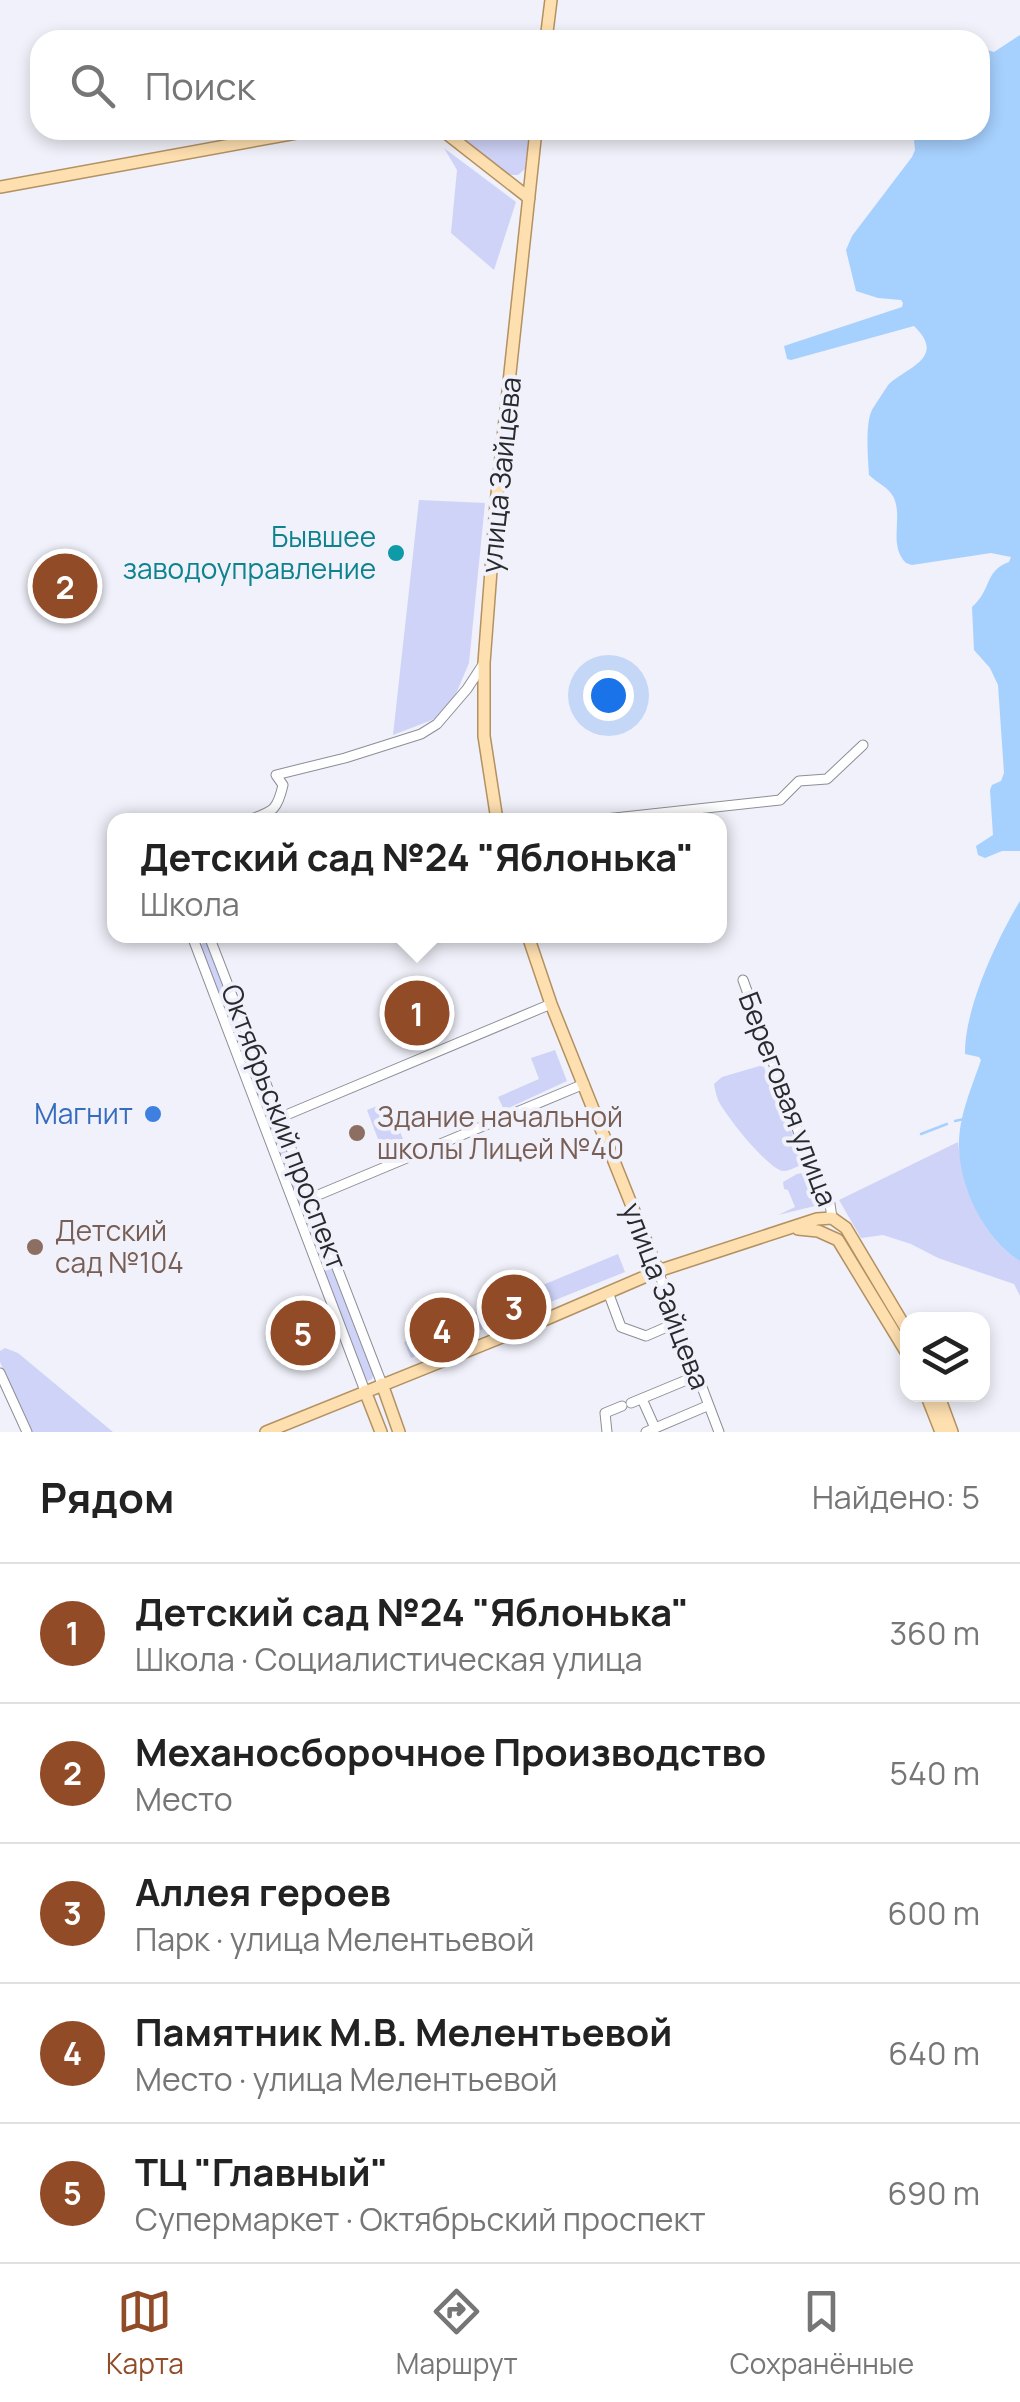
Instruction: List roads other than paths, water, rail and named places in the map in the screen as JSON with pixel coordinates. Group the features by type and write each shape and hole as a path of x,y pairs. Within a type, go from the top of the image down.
{"main road":[{"path":"547,30 550,0"},
{"path":"0,188 259,140"},
{"path":"455,140 529,198"},
{"name":"улица Зайцева","path":"497,813 484,736 484,663 496,504 535,140"},
{"path":"505,180 518,180 532,171"},
{"name":"улица Зайцева","path":"530,943 658,1271"},
{"path":"266,1432 658,1271 817,1219 836,1220 846,1228 900,1318"},
{"path":"829,1234 826,1225 836,1220"},
{"path":"794,1228 829,1234 838,1240 900,1342"},
{"name":"Октябрьский проспект","path":"382,1384 399,1432"},
{"name":"Октябрьский проспект","path":"365,1391 381,1432"},
{"path":"929,1402 941,1432"},
{"path":"941,1402 952,1432"}],"street":[{"path":"268,813 278,805 282,784 276,775 421,734 438,724 484,663"},
{"path":"660,813 780,800 800,781 828,780 862,745"},
{"name":"Октябрьский проспект","path":"194,943 365,1391"},
{"name":"Октябрьский проспект","path":"212,943 382,1384"},
{"name":"Береговая улица","path":"743,980 810,1164 836,1220"},
{"path":"280,1118 551,1004"},
{"path":"252,1092 256,1085 267,1084"},
{"path":"312,1198 584,1084"},
{"path":"285,1181 302,1174"},
{"name":"улица Зайцева","path":"658,1271 718,1432"},
{"path":"325,1285 335,1286 342,1280"},
{"path":"608,1292 621,1326 646,1336 669,1326"},
{"path":"0,1374 27,1432"},
{"path":"607,1432 605,1413 688,1380"},
{"path":"642,1399 651,1430 707,1406"}],"waterway":[{"path":"955,1121 964,1119"},
{"path":"921,1134 947,1124"}],"place":[{"name":"Бывшее заводоуправление","path":"396,553"},
{"name":"Механосборочное Производство","path":"65,586"},
{"name":"Детский сад №24 \"Яблонька\"","path":"417,1013"},
{"name":"Магнит","path":"153,1114"},
{"name":"Здание начальной школы Лицей №40","path":"357,1133"},
{"name":"Детский сад №104","path":"35,1247"},
{"name":"Аллея героев","path":"514,1307"},
{"name":"Памятник М.В. Мелентьевой","path":"442,1330"},
{"name":"ТЦ \"Главный\"","path":"303,1333"}]}
